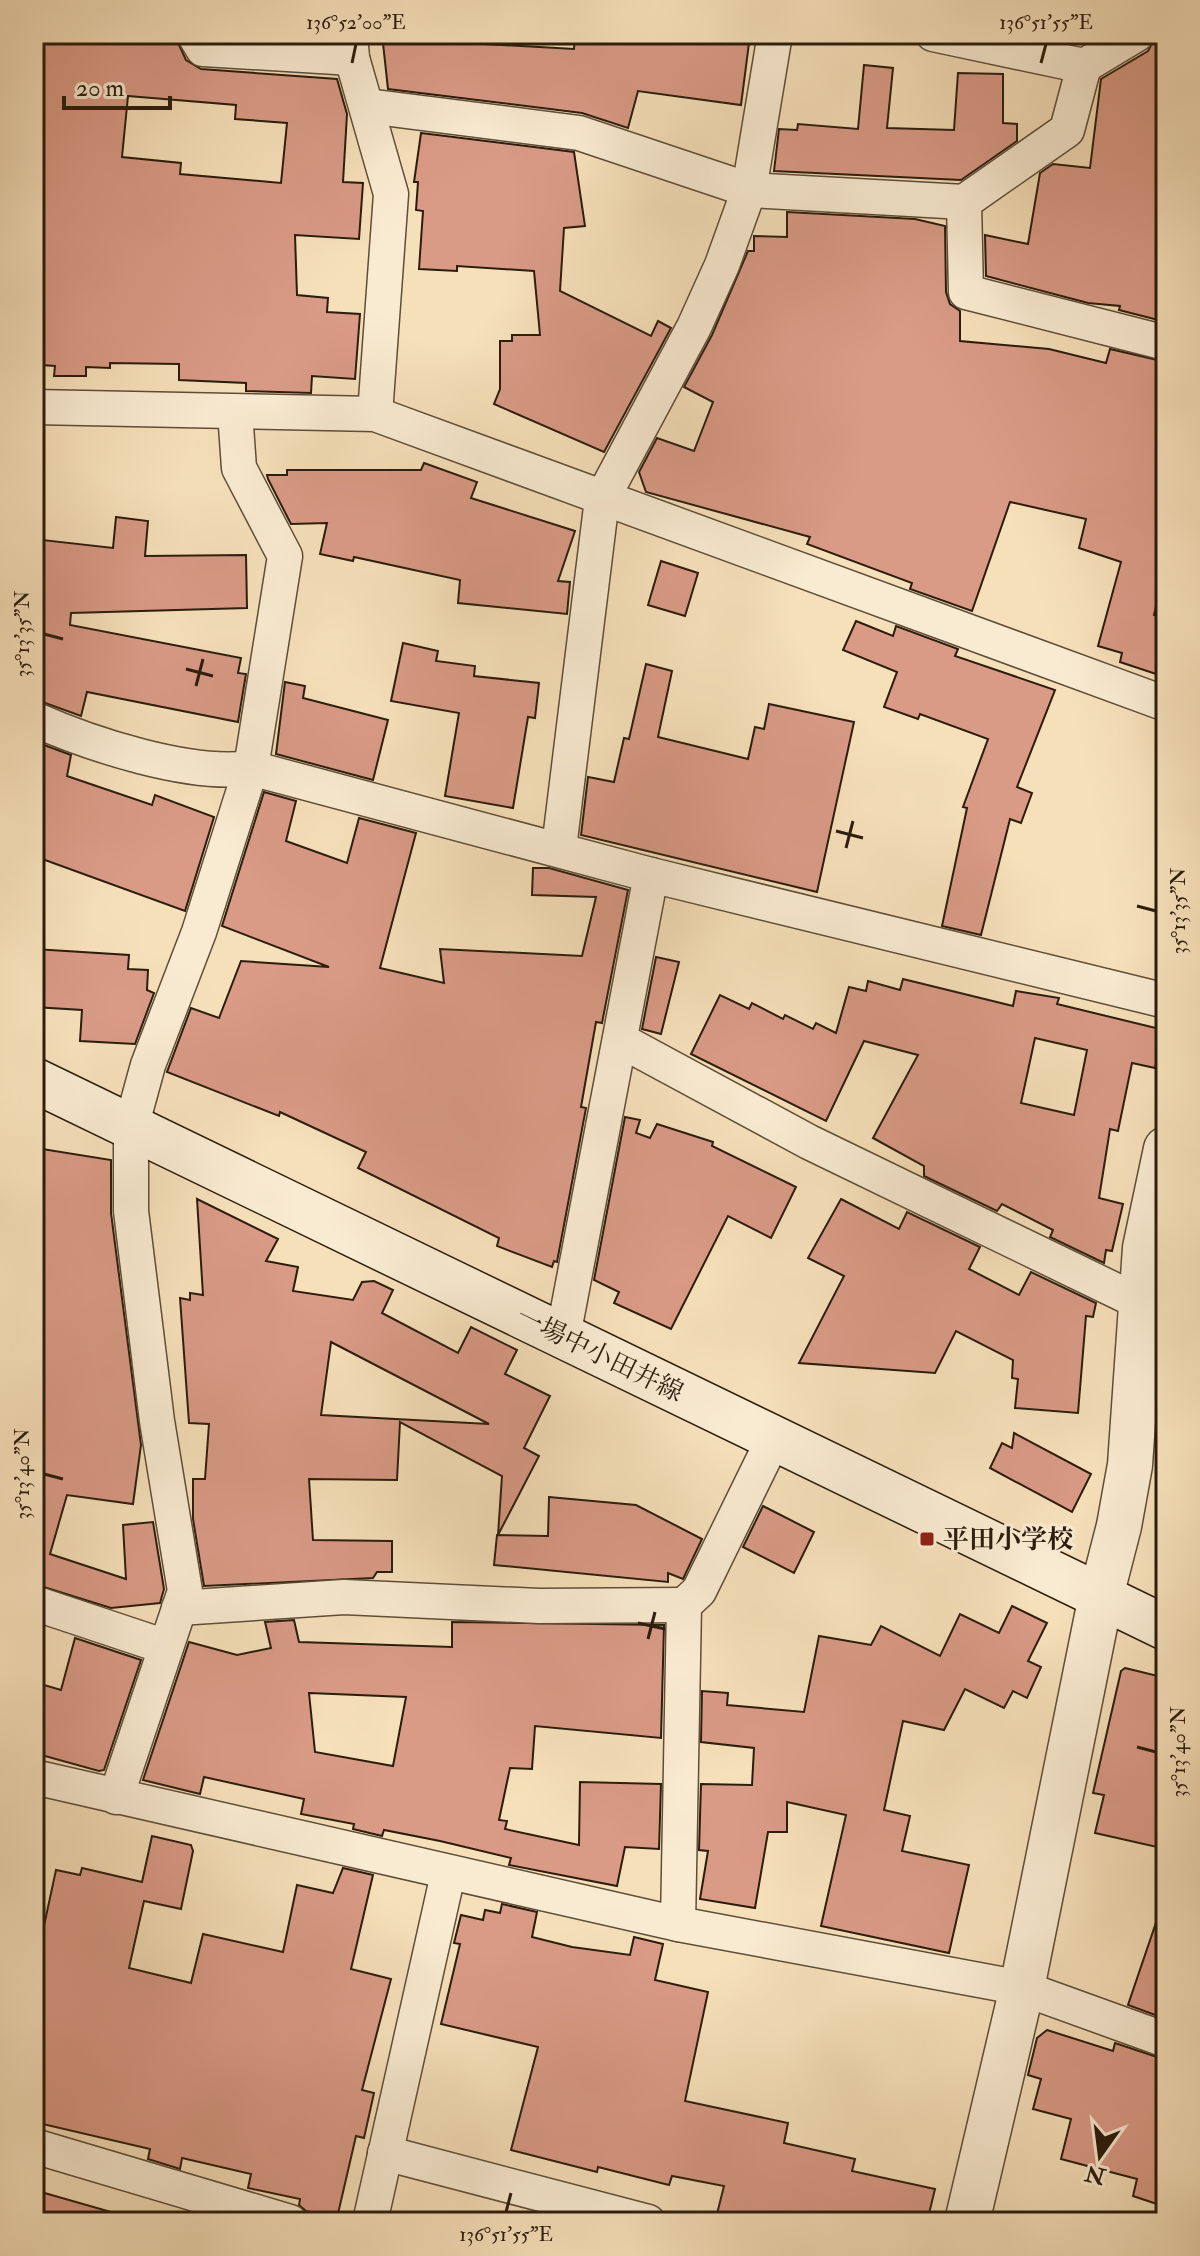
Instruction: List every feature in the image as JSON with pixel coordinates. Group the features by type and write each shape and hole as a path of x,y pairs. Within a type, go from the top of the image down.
{"main road":[{"name":"一場中小田井線","path":"34,1080 1166,1628"},
{"path":"967,2222 1022,1988 1130,1465 1152,1309 1145,1248 1166,1149"}],"street":[{"path":"194,34 203,49 351,46 391,194 375,414"},
{"path":"559,848 602,499 694,327 749,190 775,34"},
{"path":"933,34 1002,42 1084,66"},
{"path":"367,106 579,133 749,190 964,202 1067,130 1084,66 1137,34"},
{"path":"964,202 966,292 1166,343"},
{"path":"34,407 375,414 1166,704"},
{"path":"116,1797 185,1591 157,1421 131,1211 131,1127 148,1065 199,932 251,768 285,556 239,468 235,412"},
{"path":"34,719 85,742 224,772 251,768 651,875 1166,1001"},
{"path":"563,1336 651,875"},
{"path":"620,1040 809,1142 1152,1309"},
{"path":"179,1608 344,1597 539,1606 684,1605 699,1591 774,1438"},
{"path":"34,1603 166,1647"},
{"path":"678,1924 684,1605"},
{"path":"34,1777 448,1874 678,1924 1022,1988 1166,2040"},
{"path":"370,2222 448,1874"},
{"path":"34,2146 290,2222"},
{"path":"385,2153 648,2222"}],"building":[{"path":"34,34 174,34 186,60 201,69 337,79 347,114 343,182 363,183 359,239 295,235 297,295 328,298 327,312 360,314 355,379 312,376 311,393 246,391 246,383 179,380 179,364 110,363 110,368 86,367 86,376 54,376 55,366 34,361","holes":["128,96 236,105 235,119 287,123 281,183 180,174 181,163 122,157"]},
{"path":"382,34 467,34 467,43 574,49 575,34 619,40 620,34 707,34 706,37 749,43 741,105 638,91 628,128 582,113 388,89"},
{"path":"1157,34 1166,34 1166,322 1119,310 1120,306 1088,303 986,276 985,235 1028,244 1040,173 1053,164 1090,168 1101,79 1148,51"},
{"path":"864,65 893,68 887,128 954,130 958,73 1003,74 1003,123 1017,124 1017,141 961,180 774,171 779,129 797,130 798,124 858,129"},
{"path":"421,133 574,152 585,226 564,228 560,291 651,336 658,321 671,328 604,452 494,404 500,389 500,341 512,341 512,335 540,335 534,271 457,266 457,271 419,269 423,211 416,210 418,182 414,182"},
{"path":"787,212 915,219 945,226 946,292 950,304 960,311 960,341 1049,349 1106,363 1110,349 1166,362 1166,565 1154,615 1166,620 1166,647 1156,674 1120,662 1122,653 1098,646 1121,562 1079,548 1086,519 1010,502 972,611 910,589 912,583 807,544 810,537 646,492 639,472 657,438 694,451 713,402 684,387 712,335 748,251 754,251 754,236 787,237"},
{"path":"424,463 477,482 471,498 575,531 558,581 570,582 567,614 458,603 460,580 354,557 353,561 320,554 327,523 291,524 267,475 287,475 287,470 421,470"},
{"path":"116,517 148,521 145,556 246,555 247,608 71,613 70,625 241,658 238,673 246,674 238,722 87,692 81,716 34,699 34,539 113,548"},
{"path":"661,561 698,573 685,616 648,605"},
{"path":"856,621 893,636 896,626 958,649 955,656 1055,690 1017,787 1032,793 1021,823 1010,819 981,935 942,926 967,808 963,807 988,739 920,714 918,719 884,707 897,672 843,650"},
{"path":"403,643 438,651 436,661 475,666 474,676 539,683 535,718 528,717 513,808 445,796 459,713 391,701"},
{"path":"646,664 672,671 658,737 748,759 755,727 764,729 769,704 854,722 817,892 581,835 588,777 614,782 624,738 629,739"},
{"path":"285,682 305,686 303,698 388,720 373,780 276,754"},
{"path":"44,745 71,755 67,776 152,805 155,795 214,817 185,911 34,856 34,781"},
{"path":"264,792 296,801 286,841 347,863 359,818 416,833 380,968 444,983 440,949 582,956 596,897 532,895 533,868 549,868 628,890 602,1023 596,1022 581,1107 586,1108 557,1262 554,1261 552,1267 497,1246 499,1238 358,1168 366,1152 280,1112 279,1116 167,1072 191,1008 219,1018 241,961 329,967 222,926"},
{"path":"34,949 129,955 128,969 148,970 147,990 154,993 135,1044 80,1041 82,1010 34,1007"},
{"path":"656,957 679,962 661,1034 642,1029"},
{"path":"903,979 1013,1006 1016,991 1059,998 1057,1004 1164,1030 1155,1068 1132,1063 1118,1131 1110,1129 1099,1198 1123,1204 1112,1251 1106,1250 1104,1263 1050,1237 1053,1230 1002,1204 997,1211 924,1176 924,1166 873,1138 918,1055 864,1041 826,1121 691,1054 720,995 749,1009 752,1003 783,1019 785,1015 813,1029 816,1023 836,1033 849,987 866,991 868,981 900,990","holes":["1035,1038 1087,1050 1074,1115 1021,1103"]},
{"path":"625,1117 640,1120 636,1133 650,1138 657,1124 713,1142 712,1146 796,1187 771,1238 728,1216 671,1329 614,1303 619,1292 594,1280"},
{"path":"36,1148 111,1160 111,1213 141,1445 133,1504 67,1495 50,1554 126,1579 123,1525 153,1522 164,1589 160,1603 111,1608 34,1584"},
{"path":"197,1199 278,1239 266,1261 298,1267 293,1291 353,1300 362,1282 374,1281 393,1290 382,1313 458,1353 471,1327 517,1350 505,1374 550,1396 524,1448 539,1456 498,1535 502,1476 400,1422 397,1480 309,1479 313,1540 392,1541 392,1572 377,1572 373,1578 204,1586 193,1519 193,1479 205,1479 209,1424 189,1423 180,1298 190,1300 190,1293 203,1295","holes":["331,1342 489,1424 321,1415"]},
{"path":"841,1199 899,1229 907,1212 980,1247 969,1269 1019,1295 1031,1272 1096,1303 1093,1317 1086,1316 1078,1413 1015,1408 1018,1379 1012,1378 1013,1360 956,1331 935,1373 799,1363 844,1276 808,1258"},
{"path":"1014,1433 1091,1474 1072,1512 990,1468 1002,1443 1012,1448"},
{"path":"549,1497 636,1505 702,1539 683,1579 668,1573 668,1582 494,1565 497,1535 548,1536"},
{"path":"763,1506 814,1532 794,1573 743,1547"},
{"path":"1012,1606 1047,1623 1028,1661 1041,1667 1027,1698 1013,1691 1004,1708 965,1689 944,1730 903,1721 884,1810 910,1816 902,1851 969,1865 949,1953 821,1926 846,1815 787,1802 787,1832 768,1832 755,1908 700,1899 708,1851 699,1850 701,1784 752,1785 754,1748 701,1742 702,1691 728,1693 727,1705 804,1712 819,1636 871,1645 881,1626 940,1656 960,1614 999,1633"},
{"path":"294,1620 299,1642 452,1647 452,1622 664,1625 661,1738 535,1726 532,1769 510,1768 499,1820 507,1821 505,1829 579,1845 580,1782 661,1784 659,1849 625,1847 617,1886 509,1865 511,1858 440,1841 384,1830 382,1836 353,1829 354,1824 301,1814 304,1799 204,1777 200,1794 143,1780 189,1642 237,1655 271,1648 265,1622","holes":["309,1693 406,1697 393,1766 315,1752"]},
{"path":"75,1638 141,1660 104,1770 99,1771 34,1753 34,1682 61,1690"},
{"path":"1125,1668 1166,1678 1166,1849 1095,1833 1104,1795 1093,1793 1121,1671"},
{"path":"152,1836 191,1845 193,1851 181,1909 144,1901 129,1968 191,1983 203,1934 283,1952 297,1885 333,1893 343,1868 373,1875 351,1969 391,1979 362,2090 374,2093 364,2138 356,2136 337,2218 306,2211 299,2205 300,2199 248,2188 251,2174 182,2158 180,2169 148,2159 150,2149 34,2122 34,1972 56,1870 80,1875 82,1868 142,1882"},
{"path":"502,1904 537,1912 532,1937 572,1947 630,1955 634,1937 663,1944 655,1980 708,1992 685,2101 788,2123 784,2143 855,2159 852,2171 935,2189 927,2222 715,2222 724,2186 672,2176 669,2185 598,2167 597,2172 511,2150 538,2047 441,2024 460,1944 454,1943 461,1915 483,1920 485,1910 500,1913"},
{"path":"1161,1908 1166,1909 1166,2019 1128,2005"},
{"path":"1047,2030 1113,2051 1115,2043 1166,2060 1166,2207 1133,2196 1137,2179 1061,2159 1071,2119 1033,2109 1041,2079 1028,2075 1037,2038"},
{"path":"34,2190 118,2214 117,2222 34,2222"}],"place":[{"name":"平田小学校","path":"927,1539"}]}
